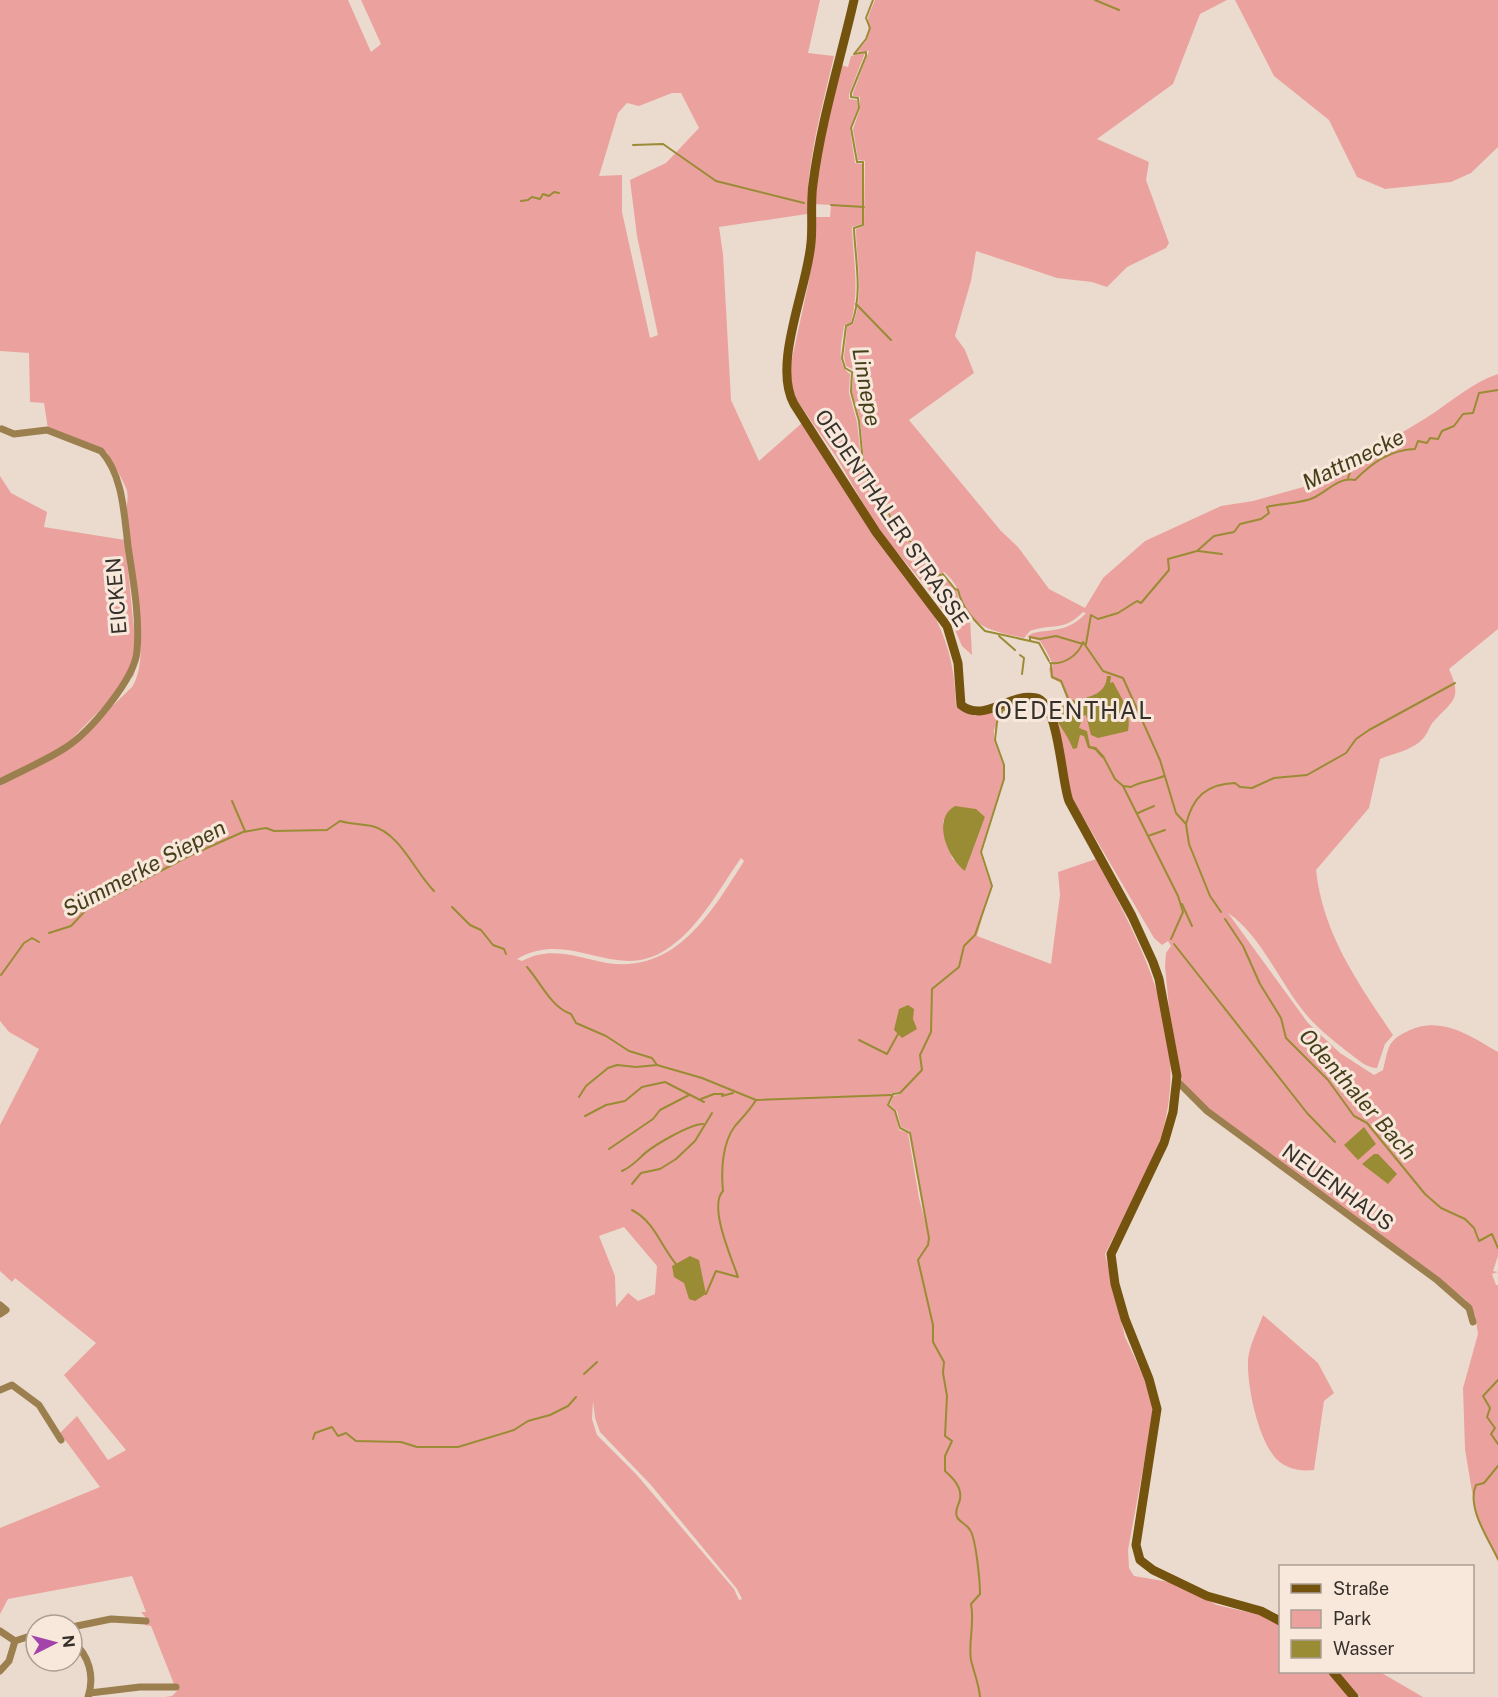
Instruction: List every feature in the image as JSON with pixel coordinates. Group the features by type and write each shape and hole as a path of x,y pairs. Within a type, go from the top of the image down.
{"main road":[{"name":"OEDENTHALER STRASSE","path":"854,0 816,162 811,204 811,243 787,358 785,379 789,396 876,532 947,626 958,663 961,705 968,710 980,712 1025,698 1037,698 1047,707 1055,728 1063,784 1069,801 1132,916 1153,962 1159,980 1177,1081 1173,1112 1164,1143 1116,1239 1111,1254 1111,1267 1125,1319 1153,1390 1157,1410 1136,1545 1140,1560 1153,1570 1207,1596 1261,1611 1279,1621"},
{"path":"1335,1673 1354,1697"}],"street":[{"name":"EICKEN","path":"0,783 67,748 111,702 130,676 137,652 135,592 122,494 106,456 100,450 48,430 14,434 2,429"},
{"name":"NEUENHAUS","path":"1177,1081 1207,1111 1330,1199 1451,1291 1469,1308 1473,1322"},
{"path":"0,1305 6,1310 0,1314"},
{"path":"0,1390 12,1385 30,1396 62,1440"},
{"path":"84,1625 137,1617 146,1621"},
{"path":"0,1631 15,1641"},
{"path":"15,1641 24,1638"},
{"path":"0,1671 9,1661 15,1641"},
{"path":"84,1654 89,1665 89,1695 140,1687 176,1688"}],"green space":[{"path":"0,0 348,0 371,52 381,44 361,0 820,0 808,53 834,56 812,154 807,214 719,227 723,254 731,400 759,461 802,423 936,619 951,661 956,706 975,716 1020,702 1020,706 1003,710 994,730 994,740 1003,765 1003,780 980,852 991,886 977,936 1051,964 1060,895 1058,872 1096,859 1131,926 1158,996 1167,1031 1171,1068 1168,1105 1154,1157 1105,1254 1125,1337 1145,1380 1154,1409 1128,1550 1129,1568 1134,1576 1175,1583 1217,1605 1260,1615 1279,1624 1279,1673 1329,1673 1349,1697 165,1697 172,1696 177,1691 178,1684 174,1684 151,1626 145,1625 146,1618 141,1612 146,1612 132,1576 8,1599 0,1614 0,1528 100,1487 60,1433 77,1416 108,1460 126,1450 64,1375 96,1343 15,1278 12,1282 0,1271 0,1125 39,1049 9,1032 0,1021 0,786 68,749 132,687 138,673 141,653 139,606 126,520 127,492 107,452 48,429 44,403 30,402 29,353 0,351","holes":["672,93 681,93 699,128 666,163 630,180 637,236 658,335 650,338 622,212 622,175 599,176 618,113 627,103 639,106","967,810 985,817 965,871 952,858 943,821","741,858 744,861 701,923 684,940 666,953 644,961 620,964 557,953 548,953 522,961 517,959 537,951 557,949 631,961 650,957 670,947 691,928 709,906","900,1092 901,1094 893,1096 890,1105 897,1111 901,1127 910,1131 930,1240 919,1198 908,1133 899,1130 895,1112 887,1105 892,1093","624,1227 657,1266 655,1294 638,1301 628,1293 616,1307 615,1276 599,1236","593,1401 600,1432 651,1485 737,1589 742,1599 739,1600 734,1589 636,1474 597,1435 592,1419"]},
{"path":"875,0 1227,0 1200,14 1173,84 1097,139 1149,162 1146,180 1169,243 1166,248 1127,267 1107,287 1092,282 1057,278 976,251 971,281 955,336 965,350 974,373 909,420 1001,531 1018,547 1049,589 1085,608 1103,578 1145,541 1221,506 1253,501 1314,484 1347,463 1353,451 1361,457 1426,418 1470,388 1498,374 1498,629 1449,669 1455,686 1454,698 1433,722 1421,741 1410,748 1380,759 1369,808 1316,870 1320,893 1334,937 1355,977 1393,1035 1385,1044 1377,1068 1361,1062 1315,1024 1295,1001 1250,933 1228,913 1308,1023 1340,1053 1374,1075 1383,1070 1390,1044 1403,1033 1419,1027 1431,1025 1454,1029 1498,1052 1498,1256 1493,1271 1498,1272 1492,1274 1498,1285 1498,1562 1476,1516 1465,1449 1463,1388 1478,1334 1475,1315 1466,1300 1208,1110 1182,1081 1169,1008 1165,966 1166,953 1171,946 1168,941 1162,945 1154,938 1073,800 1049,704 1067,700 1061,683 1051,678 1049,668 1053,667 1040,641 1027,637 1037,632 1069,626 1086,613 1083,612 1064,625 1030,631 1024,638 997,632 980,624 967,611 952,580 944,572 938,575 912,541 900,534 882,496 874,489 865,472 860,420 852,392 854,370 846,366 844,357 847,327 853,324 859,300 856,229 864,226 865,161 858,160 853,129 860,109 860,97 853,96 853,93 869,51 856,52 868,38 868,18"},
{"path":"1235,0 1498,0 1498,147 1471,173 1451,182 1385,189 1357,177 1329,120 1274,76"},
{"path":"865,53 849,94 849,99 857,100 858,108 850,129 855,163 862,164 862,224 852,227 855,298 851,322 844,326 841,346 842,365 850,374 849,393 857,422 863,474 871,490 880,498 897,536 910,543 936,578 943,576 957,591 960,605 970,618 972,655 962,646 952,623 928,589 879,531 837,458 798,402 792,387 790,368 815,244 815,217 830,217 831,205 815,204 819,162 841,65 848,67 851,56"},
{"path":"0,476 11,493 47,512 44,527 125,540 137,659 134,675 65,746 0,780"},
{"path":"1263,1315 1318,1363 1334,1393 1324,1401 1314,1470 1291,1468 1281,1463 1273,1455 1262,1435 1251,1396 1248,1360"},
{"path":"1339,1673 1382,1673 1423,1697 1360,1697"}],"water":[{"path":"1107,676 1111,676 1110,683 1113,682 1125,705 1129,724 1128,731 1098,738 1091,735 1086,715 1083,716 1079,728 1087,731 1090,746 1096,747 1105,757 1102,758 1095,750 1088,748 1084,736 1080,735 1077,748 1073,749 1049,704 1066,701 1066,698 1076,701 1092,696 1104,687"},
{"path":"955,806 976,809 985,817 965,871 948,849 943,829 948,812"},
{"path":"908,1005 914,1009 913,1019 917,1029 902,1038 894,1030 899,1009"},
{"path":"1364,1127 1376,1144 1358,1160 1344,1145"},
{"path":"1374,1154 1378,1154 1397,1174 1388,1184 1362,1164"},
{"path":"690,1256 699,1260 706,1294 695,1301 689,1299 684,1283 674,1277 672,1266"}],"waterway":[{"name":"Linnepe","path":"873,0 866,18 870,28 866,39 854,54 866,52 851,93 851,97 858,98 859,108 851,128 857,162 863,162 863,225 854,228 858,276 857,299 852,323 846,326 842,358 845,368 852,372 851,392 859,421 864,473 873,490 881,497 899,535 911,542 937,576 943,574 958,590 965,607 980,626 985,631 1039,643 1049,661"},
{"path":"1095,0 1119,10"},
{"path":"633,145 663,144 716,181 804,203"},
{"path":"521,201 532,197 540,199 543,194 549,196 554,192 559,193"},
{"path":"831,205 864,207"},
{"path":"856,304 891,340"},
{"name":"Mattmecke","path":"1086,644 1091,615 1098,619 1118,613 1137,601 1141,603 1169,570 1168,559 1197,551 1214,536 1234,532 1240,524 1261,519 1269,513 1267,507 1313,498 1338,483 1355,480 1368,468 1390,455 1415,449 1418,441 1427,443 1430,438 1438,439 1442,431 1454,426 1463,414 1473,413 1479,393 1498,390"},
{"path":"1348,478 1357,454"},
{"path":"1198,551 1222,554"},
{"path":"999,636 1015,650"},
{"path":"1030,641 1030,637 1040,639 1056,636 1083,644"},
{"name":"Odenthaler Bach","path":"1050,663 1060,663 1070,658 1083,642 1103,671 1123,678 1160,760 1176,813 1186,824 1189,844 1210,896 1221,912"},
{"path":"1020,655 1024,658 1022,674"},
{"path":"1051,665 1052,677 1061,681 1068,698"},
{"path":"1186,824 1197,799 1209,789 1235,783 1240,787 1252,788 1274,778 1307,775 1346,753 1356,739 1369,730 1455,683"},
{"path":"980,1697 970,1653 971,1604 980,1594 977,1561 969,1528 958,1519 956,1514 960,1491 945,1471 945,1456 952,1441 945,1436 947,1396 943,1373 944,1362 933,1342 933,1325 918,1260 928,1245 929,1238 910,1133 900,1128 895,1111 888,1105 893,1094 900,1093 922,1070 920,1055 931,1032 932,989 959,967 964,946 975,935 992,886 981,852 1004,779 1004,765 995,740 997,722 1003,710 1021,708 1021,702"},
{"path":"1104,758 1115,779 1123,786 1178,896 1183,912 1171,939"},
{"name":"Odenthaler Bach","path":"1123,786 1131,787 1164,776"},
{"path":"232,801 245,831"},
{"path":"1138,813 1154,806"},
{"name":"Sümmerke Siepen","path":"49,933 71,926 86,910 189,856 243,832 266,828 274,831 327,830 340,821 372,826 391,836 434,891"},
{"path":"1148,836 1165,830"},
{"path":"1182,904 1192,926"},
{"path":"452,907 470,925 481,930 493,945 504,949 506,954"},
{"name":"Odenthaler Bach","path":"1225,919 1243,946 1260,984 1281,1018 1286,1038 1328,1080 1354,1116 1367,1123 1425,1194 1441,1208 1465,1219 1474,1228 1479,1241 1492,1234 1498,1248"},
{"name":"Sümmerke Siepen","path":"1,975 24,943 32,938 39,942"},
{"path":"1174,944 1307,1113 1335,1142"},
{"path":"527,967 552,1000 571,1014 576,1023 606,1036 629,1051 652,1058 657,1065 702,1078 756,1100"},
{"path":"859,1040 887,1054 898,1034"},
{"path":"579,1097 586,1086 608,1068 617,1065 636,1067 657,1065"},
{"path":"585,1116 606,1105 625,1101 642,1087 665,1082 704,1102"},
{"path":"722,1096 733,1093"},
{"path":"701,1099 714,1094 723,1094"},
{"path":"609,1149 653,1119 660,1110 689,1095"},
{"path":"706,1294 716,1271 738,1277 723,1233 718,1208 719,1198 723,1191 722,1166 731,1133 756,1100 891,1095"},
{"path":"632,1184 641,1173 660,1169 676,1159 695,1141 712,1113"},
{"path":"622,1171 661,1142 689,1128 703,1124"},
{"path":"632,1210 652,1227 676,1264"},
{"path":"584,1374 597,1362"},
{"name":"Odenthaler Bach","path":"1498,1380 1483,1396 1490,1408 1487,1417 1495,1428 1491,1434 1498,1444"},
{"path":"313,1439 315,1433 332,1427 338,1436 346,1433 356,1441 401,1442 417,1447 458,1447 514,1430 528,1421 550,1415 568,1406 576,1397"},
{"name":"Odenthaler Bach","path":"1498,1466 1484,1483 1476,1485 1474,1494 1476,1513 1498,1559"}],"district":[{"name":"OEDENTHAL","path":"1074,710"}]}
